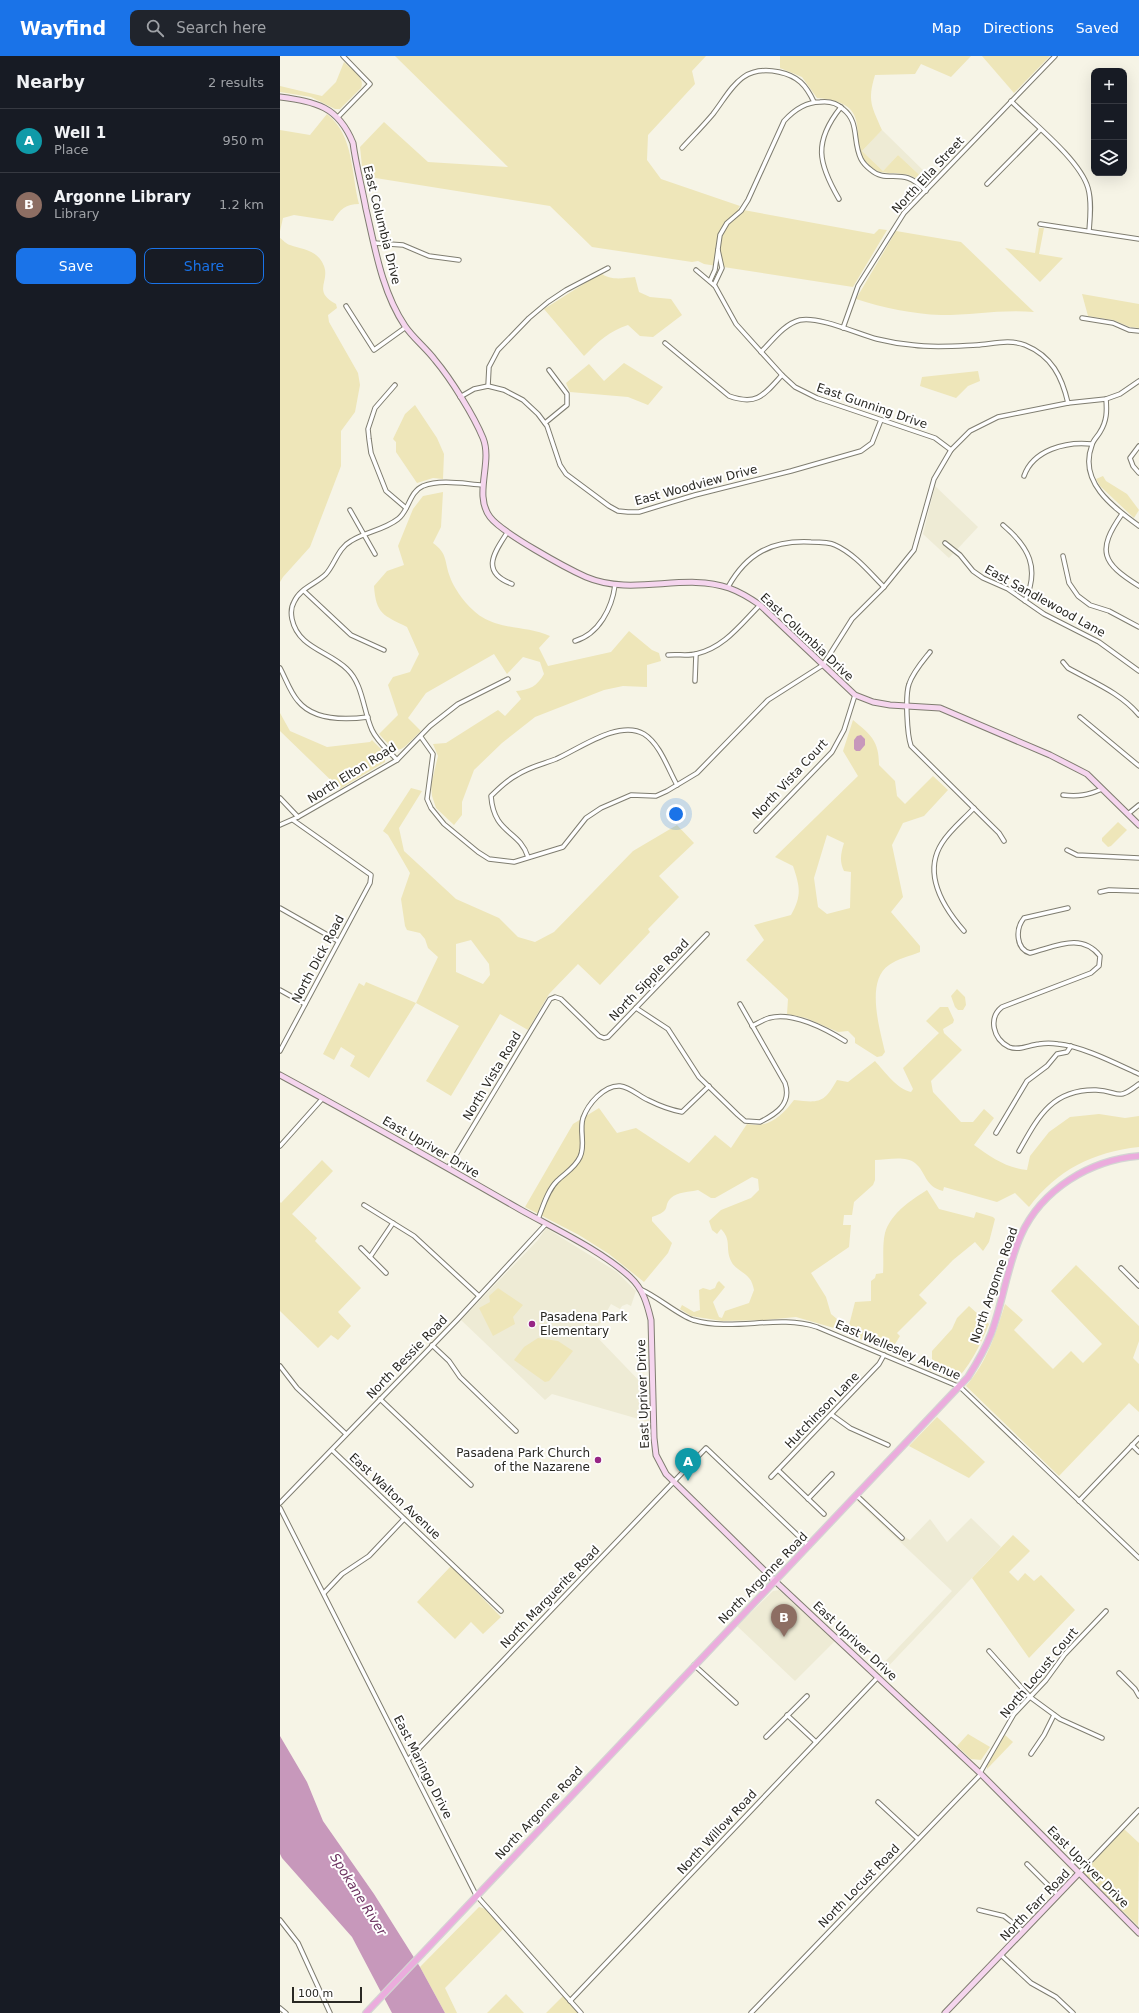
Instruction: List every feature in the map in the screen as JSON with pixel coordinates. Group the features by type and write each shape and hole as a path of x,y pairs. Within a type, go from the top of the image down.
{"main road":[{"name":"North Argonne Road","path":"366,2013 694,1665 960,1387 978,1362 991,1333 1021,1235 1035,1212 1052,1193 1076,1175 1099,1165 1127,1157 1139,1156"}],"street":[{"path":"338,117 370,84 343,56"},
{"name":"North Ella Street","path":"843,328 858,286 904,213 1055,56"},
{"path":"682,148 712,114 732,86 744,76 751,73 764,70 793,76 804,84 814,102"},
{"name":"East Columbia Drive","path":"280,97 308,101 322,106 338,117 345,125 353,143 374,244 386,286 406,326 436,361 477,425 484,441 485,462 483,485 486,509 495,523 507,533 581,574 616,585 707,584 728,587 760,604 855,695 873,702 940,708 1050,755 1087,774 1139,824"},
{"path":"710,281 715,270 717,248 722,231 741,211 748,200 784,121 798,108 814,102 833,103 841,107 849,113 855,124 858,152 864,164 881,176 908,178 926,190"},
{"path":"1011,102 1070,158 1084,178 1090,198 1089,231"},
{"path":"839,199 828,181 822,164 821,151 823,138 833,117 841,107"},
{"path":"987,184 1040,130"},
{"path":"1040,224 1139,239"},
{"path":"374,244 403,245 429,256 459,260"},
{"path":"714,285 722,268 717,248"},
{"path":"460,397 474,389 488,386 489,367 498,350 529,318 548,302 566,290 608,268"},
{"name":"East Gunning Drive","path":"696,270 714,285 732,318 782,376 809,395 936,438 951,450"},
{"path":"346,306 374,350 406,326"},
{"path":"1082,318 1113,323 1129,330 1139,331"},
{"path":"761,352 787,326 802,320 843,328 877,339 914,346 947,346 1008,342 1024,344 1047,359 1055,369 1063,382 1068,403"},
{"path":"665,343 729,396 741,400 755,400 782,376"},
{"path":"545,423 567,405 568,394 549,370"},
{"path":"421,737 433,754 427,799 431,808 444,824 478,852 489,859 514,862 563,848 586,818 615,801 631,795 656,796 697,773 768,700 823,665 852,619 903,566 914,550 934,479 951,450 970,431 998,417 1068,403 1106,399 1120,394 1139,381"},
{"path":"395,385 375,408 368,429 371,453 386,491 406,508"},
{"name":"East Woodview Drive","path":"488,386 504,390 523,400 545,423 560,465 566,474 614,509 633,512 861,451 872,443 881,420"},
{"path":"1106,399 1105,420 1101,431 1092,444 1088,470 1096,488 1122,514 1139,526"},
{"path":"1024,476 1028,465 1038,457 1059,446 1077,442 1092,444"},
{"path":"1139,446 1130,458 1133,466 1139,472"},
{"path":"397,760 380,742 372,730 357,682 346,668 313,648 302,638 294,627 291,611 294,602 304,591 327,573 343,548 350,541 398,519 416,492 423,486 433,483 483,485"},
{"path":"350,510 376,554"},
{"path":"1122,514 1111,530 1106,541 1107,556 1118,573 1139,586"},
{"path":"1002,525 1017,538 1029,555 1032,579 1025,601"},
{"path":"507,533 493,554 493,562 495,571 502,580 512,584"},
{"path":"728,587 736,573 757,553 774,545 796,541 834,545 850,554 884,587"},
{"name":"East Sandlewood Lane","path":"945,544 960,555 973,571 983,578 1008,589 1044,614 1099,642 1139,671"},
{"path":"1063,556 1069,583 1078,596 1090,605 1109,611 1139,627"},
{"path":"575,641 589,634 604,617 612,601 616,585"},
{"path":"304,591 351,635 384,650"},
{"path":"668,655 696,654 714,648 727,640 760,604"},
{"path":"930,652 914,673 908,685 908,737 910,746 999,833 1004,841"},
{"path":"695,681 696,654"},
{"path":"1063,662 1068,668 1120,697 1130,704 1139,715"},
{"path":"280,668 298,702 310,710 327,717 337,719 368,716"},
{"name":"North Elton Road","path":"280,825 293,820 397,760 421,737 430,726 437,722 452,708 508,679"},
{"name":"North Vista Court","path":"756,831 832,752 844,730 855,695"},
{"path":"1080,717 1139,766"},
{"path":"528,857 525,846 502,828 492,807 491,796 516,775 525,770 558,758 599,737 620,732 635,731 644,734 652,741 677,785"},
{"path":"1063,795 1076,796 1090,794 1102,788"},
{"path":"280,798 298,817"},
{"path":"1128,814 1139,804"},
{"path":"964,932 949,915 940,896 933,872 935,856 942,842 974,808"},
{"name":"North Dick Road","path":"280,1051 370,883 371,875 293,820"},
{"path":"1067,850 1077,855 1139,858"},
{"path":"1100,892 1109,890 1139,891"},
{"path":"280,908 338,941"},
{"path":"1068,908 1024,918 1018,929 1020,945 1025,951 1030,953 1070,942 1081,943 1095,950 1100,956 1099,966 1091,973 1002,1007 996,1012 994,1018 994,1029 1004,1043 1015,1048 1040,1044 1071,1046 1139,1074"},
{"name":"North Sipple Road","path":"604,1038 608,1037 707,934"},
{"path":"280,990 305,1004"},
{"name":"North Vista Road","path":"448,1168 550,999 555,996 561,998 599,1036 604,1038"},
{"path":"636,1008 668,1029 693,1068 709,1086 745,1121 753,1123 767,1119 778,1111 787,1100 788,1091 785,1083 740,1004"},
{"path":"752,1026 771,1017 790,1018 824,1028 845,1041"},
{"path":"996,1133 1027,1080 1047,1066 1057,1054 1067,1052 1071,1046"},
{"name":"East Upriver Drive","path":"280,1075 538,1219 622,1270 640,1289 646,1301 650,1320 655,1448 659,1463 673,1482 980,1773 1139,1933"},
{"path":"1019,1151 1038,1117 1056,1100 1067,1095 1097,1090 1120,1095 1127,1094 1139,1084"},
{"path":"538,1219 549,1193 556,1182 576,1165 581,1157 583,1150 581,1125 583,1117 597,1096 604,1091 619,1086 625,1087 649,1100 682,1112 709,1086"},
{"path":"280,1146 323,1098"},
{"path":"364,1205 420,1241 479,1296"},
{"path":"370,1257 393,1223"},
{"name":"North Bessie Road","path":"280,1503 546,1224"},
{"path":"361,1248 386,1273"},
{"path":"1121,1268 1139,1286"},
{"name":"East Wellesley Avenue","path":"640,1289 653,1294 692,1320 714,1324 734,1325 798,1322 830,1332 960,1387 1139,1558"},
{"path":"432,1345 449,1361 460,1377 516,1431"},
{"name":"Hutchinson Lane","path":"771,1477 880,1364 884,1355"},
{"path":"280,1366 297,1388 346,1434"},
{"path":"380,1399 471,1485"},
{"path":"832,1414 850,1428 888,1445"},
{"path":"1079,1501 1139,1438"},
{"path":"1132,1445 1139,1452"},
{"name":"North Marguerite Road","path":"408,1760 706,1448 809,1546"},
{"name":"East Walton Avenue","path":"332,1450 501,1611"},
{"path":"778,1470 824,1514"},
{"path":"808,1499 832,1474"},
{"path":"856,1495 902,1538"},
{"name":"East Maringo Drive","path":"280,1508 476,1895 581,2013"},
{"path":"324,1593 342,1574 368,1556 404,1518"},
{"name":"North Locust Court","path":"980,1773 1014,1714 1046,1680 1065,1654 1106,1611"},
{"path":"989,1651 1030,1697 1054,1715 1102,1738"},
{"path":"694,1665 736,1704"},
{"path":"1119,1673 1135,1689 1139,1696"},
{"name":"North Willow Road","path":"570,2001 878,1677"},
{"path":"766,1737 806,1696"},
{"path":"787,1715 816,1742"},
{"path":"1031,1754 1044,1736 1054,1715"},
{"name":"North Locust Road","path":"751,2013 980,1773"},
{"path":"878,1802 918,1839"},
{"name":"North Farr Road","path":"945,2013 1139,1810"},
{"path":"1027,1864 1058,1895"},
{"path":"979,1910 1004,1916 1023,1931"},
{"path":"280,1920 298,1943 330,2013"},
{"path":"1001,1955 1031,1984 1056,1997 1073,2013"},
{"path":"280,2008 286,2013"}],"shaded area":[{"path":"395,56 706,56 692,71 695,84 648,135 647,160 661,179 740,206 738,209 874,234 879,229 887,230 853,287 704,264 698,261 692,262 592,247 550,206 363,176 360,147 384,122 428,162 508,167"},
{"path":"780,56 971,56 951,77 921,64 915,74 875,75 871,98 873,109 882,130 862,151 883,171 898,155 927,182 924,183 914,177 899,173 877,171 869,165 862,155 859,145 857,124 854,115 848,107 836,101 817,98 802,77 780,68"},
{"path":"982,56 1050,56 1014,93"},
{"path":"344,62 360,77 362,84 361,88 340,109 335,109 311,97 280,92 280,86 322,96 336,82"},
{"path":"327,114 336,123 347,144 359,204 347,206 338,213 333,221 294,215 283,218 280,231 280,130 310,135"},
{"path":"882,130 931,178 927,182 898,155 883,171 862,151"},
{"path":"1039,228 1044,228 1039,254 1063,258 1040,282 1005,248 1035,253"},
{"path":"896,231 961,242 1034,312 1011,311 941,315 898,310 856,299"},
{"path":"280,238 286,243 314,253 321,260 325,272 323,290 325,295 336,304 337,308 328,315 329,322 358,373 360,385 355,412 341,431 341,466 310,547 280,582"},
{"path":"601,273 605,276 613,278 635,277 639,292 650,297 671,299 682,315 653,337 640,336 628,325 621,327 604,338 584,356 544,309"},
{"path":"1082,294 1139,304 1139,328 1130,327 1113,320 1088,316"},
{"path":"624,363 663,387 648,405 628,397 570,392 566,383 589,364 604,381"},
{"path":"978,371 980,381 968,386 956,398 920,386 922,377"},
{"path":"415,405 437,438 444,454 443,479 433,478 417,483 396,452 396,442 393,439 405,414"},
{"path":"1103,476 1106,481 1127,494 1139,510 1134,518 1100,486 1096,479"},
{"path":"935,486 978,527 949,558 923,534"},
{"path":"443,492 441,527 433,543 438,547 445,558 450,577 455,588 467,605 477,614 498,624 550,636 539,648 548,666 611,652 629,631 652,650 659,653 661,661 647,665 647,687 623,686 604,690 535,717 502,743 474,770 462,802 462,815 454,825 436,808 432,796 431,785 438,756 433,744 446,743 498,710 505,716 521,699 516,691 533,687 539,682 544,674 540,662 523,657 507,674 494,654 426,693 408,718 421,731 404,747 396,749 392,747 379,734 398,715 388,685 393,677 410,672 419,654 407,627 387,616 379,608 374,586 387,571 404,565 398,546 413,509 423,496"},
{"path":"280,713 290,731 327,747 370,742 372,740 385,753 385,762 340,789 280,731"},
{"path":"853,720 873,739 876,744 879,757 879,765 895,781 897,796 905,804 933,776 948,790 924,816 903,823 892,845 903,897 891,912 920,946 920,952 892,963 882,972 878,982 876,1006 885,1052 882,1056 877,1057 855,1043 855,1038 848,1031 838,1032 806,1018 787,1014 788,999 746,960 764,940 754,925 791,915 797,902 799,891 793,866 775,857 858,776 843,751","holes":["827,835 844,843 841,860 844,871 851,872 850,908 827,914 818,907 814,878"]},
{"path":"411,788 422,791 399,828 404,851 456,899 499,918 518,937 535,942 554,932 633,851 677,825 694,843 659,876 679,897 648,929 650,932 600,985 578,964 549,994 528,1030 500,1014 451,1096 426,1081 459,1026 416,1003 438,957 428,948 425,939 420,933 407,930 405,926 401,899 410,873 388,835 383,831","holes":["471,940 489,964 490,975 483,984 456,972 456,944"]},
{"path":"1118,822 1127,830 1111,846 1108,847 1102,841 1102,838"},
{"path":"366,982 416,1003 369,1078 350,1066 355,1056 341,1047 334,1060 323,1054 359,983 364,986"},
{"path":"957,989 965,997 966,1005 963,1010 958,1010 955,1007 951,996"},
{"path":"940,1007 948,1007 954,1020 953,1023 943,1029 944,1033 962,1050 931,1081 933,1092 961,1122 973,1122 984,1109 994,1118 974,1145 1005,1164 1027,1170 1030,1156 1049,1132 1070,1117 1099,1114 1125,1118 1139,1116 1139,1147 1106,1153 1077,1165 1052,1183 1029,1207 1015,1193 997,1202 944,1187 943,1191 937,1189 929,1183 915,1163 906,1159 895,1158 875,1160 875,1180 873,1185 854,1202 852,1215 844,1215 843,1225 851,1225 849,1247 811,1273 826,1297 831,1314 837,1319 834,1328 796,1317 765,1320 722,1321 691,1316 680,1309 682,1305 694,1312 700,1310 699,1290 703,1288 710,1290 715,1288 719,1281 725,1287 713,1302 719,1317 722,1318 725,1311 749,1303 754,1290 752,1282 734,1266 729,1256 727,1241 724,1233 721,1229 717,1234 712,1230 709,1221 721,1210 751,1198 759,1190 758,1179 752,1177 715,1198 711,1198 698,1190 680,1193 671,1198 668,1201 665,1210 652,1217 652,1221 672,1243 668,1253 644,1282 609,1254 579,1235 525,1207 573,1124 599,1108 617,1133 636,1128 689,1163 715,1135 731,1148 747,1124 762,1125 774,1120 785,1111 794,1100 820,1100 825,1097 837,1080 848,1082 875,1061 896,1084 911,1092 913,1089 903,1068 939,1033 926,1021"},
{"path":"322,1160 333,1171 292,1214 317,1238 315,1241 361,1288 338,1312 351,1326 338,1340 331,1335 318,1348 280,1311 280,1202 281,1203"},
{"path":"927,1190 939,1209 974,1218 976,1212 995,1219 989,1242 983,1251 975,1242 953,1260 919,1295 927,1303 897,1333 900,1336 890,1352 847,1333 855,1302 871,1301 871,1281 875,1278 876,1274 883,1273 885,1233 888,1226 902,1208"},
{"name":"Pasadena Park Elementary","path":"546,1228 617,1272 636,1291 631,1306 627,1304 622,1306 620,1309 611,1304 597,1329 597,1337 648,1390 649,1422 552,1394 545,1400 461,1320 538,1240"},
{"path":"1076,1265 1139,1326 1139,1341 1133,1358 1139,1364 1139,1412 1129,1403 1059,1476 966,1386 980,1367 990,1347 1005,1304 1023,1320 1014,1330 1053,1369 1071,1351 1083,1363 1102,1344 1051,1291"},
{"path":"498,1288 523,1305 513,1317 515,1324 493,1336 479,1308 490,1302 489,1296"},
{"path":"969,1306 989,1324 969,1364 958,1377 953,1380 928,1369 932,1360 932,1351 952,1329 957,1318"},
{"path":"538,1338 558,1341 573,1351 549,1381 545,1382 514,1360 524,1347"},
{"path":"937,1417 985,1462 969,1478 909,1446"},
{"path":"862,1496 903,1536 910,1540 930,1519 947,1542 971,1518 1001,1547 881,1674 877,1670 952,1591 857,1501"},
{"path":"1013,1535 1030,1551 1009,1572 1018,1581 1025,1573 1034,1581 1041,1575 1075,1610 1029,1658 972,1578"},
{"path":"451,1566 501,1617 483,1634 471,1622 455,1639 417,1602"},
{"path":"779,1590 835,1641 795,1681 737,1626 773,1591"},
{"path":"968,1734 990,1747 981,1760 971,1759 957,1746"},
{"path":"1005,1735 1013,1742 987,1769 987,1766"},
{"path":"1124,1829 1139,1843 1138,1926 1083,1872"},
{"path":"479,1907 489,1912 504,1928 445,1988 457,2013 445,2013 420,1967"},
{"path":"506,1994 524,2013 487,2013"},
{"path":"563,1996 578,2013 546,2013"}],"water":[{"path":"861,735 865,739 865,745 860,751 856,751 854,749 854,740 857,736"},
{"name":"Spokane River","path":"280,1736 307,1782 323,1821 374,1894 420,1967 445,2013 392,2013 352,1937 282,1858 280,1854"}],"place":[{"name":"Pasadena Park Elementary","path":"532,1324"},
{"name":"Pasadena Park Church of the Nazarene","path":"598,1460"},
{"name":"Well 1","path":"688,1481"},
{"name":"Argonne Library","path":"784,1637"}]}
